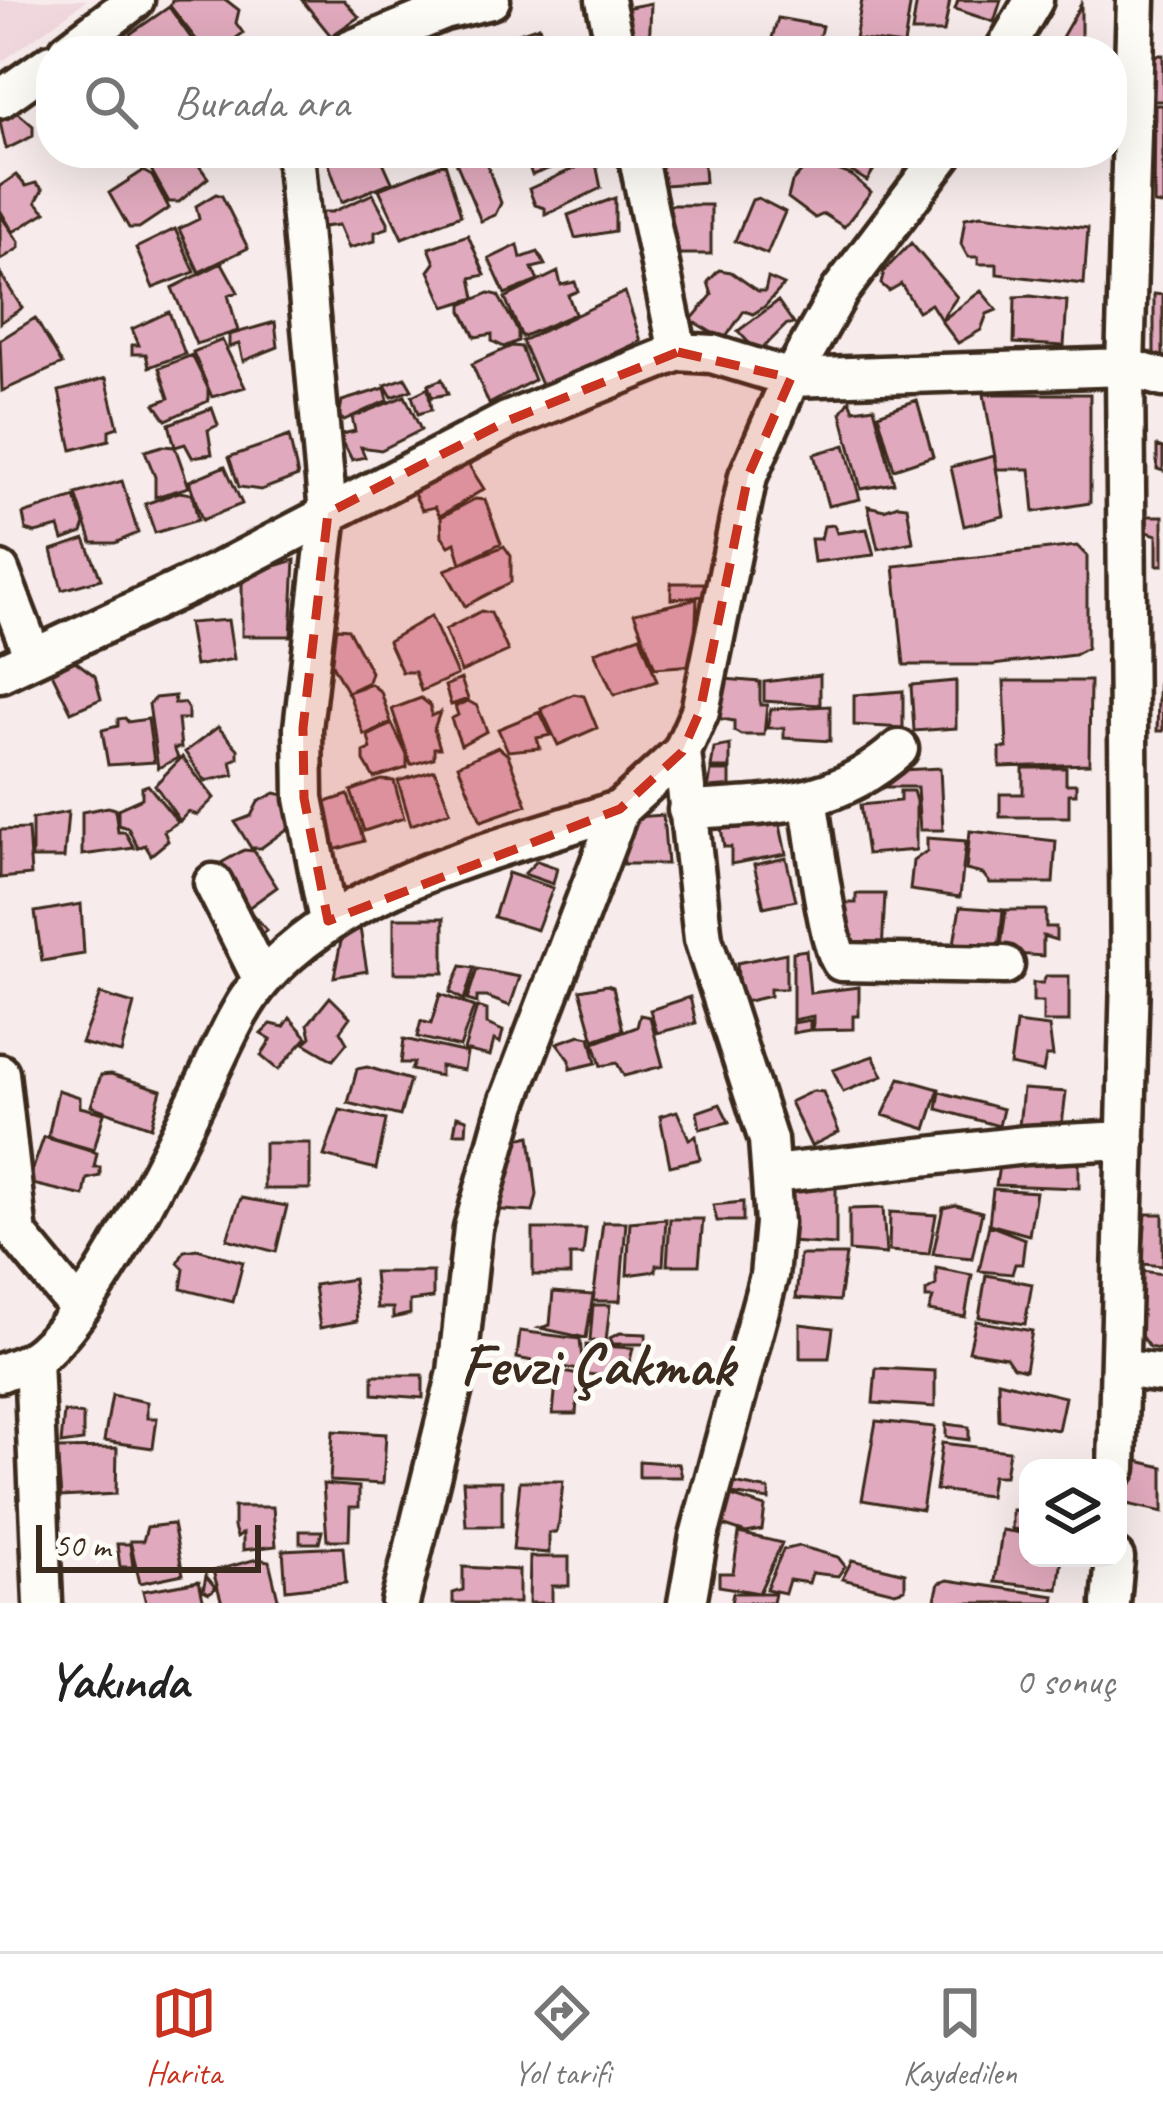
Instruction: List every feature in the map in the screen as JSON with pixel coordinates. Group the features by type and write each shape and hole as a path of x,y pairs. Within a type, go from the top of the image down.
{"street":[{"path":"88,36 135,0"},
{"path":"381,36 491,0"},
{"path":"605,0 613,36"},
{"path":"1013,36 1034,0"},
{"path":"1117,1459 1126,1140 1146,1000 1125,368 1146,6"},
{"path":"0,100 36,74"},
{"path":"296,168 328,513 303,728 304,798 328,921"},
{"path":"640,168 678,352"},
{"path":"43,1603 17,1366 79,1310 164,1166 238,1016 262,980 328,921 429,875 620,809 682,752 700,711 748,476 791,377 840,291 933,168"},
{"path":"0,571 16,665 219,572 507,421 678,352 712,354 791,377 1125,368 1163,378"},
{"path":"687,809 808,800 868,777 899,749"},
{"path":"682,752 704,939 768,1140 773,1174 769,1276 699,1536 687,1603"},
{"path":"808,800 825,886 828,938 841,962 1005,965"},
{"path":"400,1603 458,1372 484,1175 620,809"},
{"path":"214,883 262,980"},
{"path":"0,1073 17,1234 79,1310"},
{"path":"773,1174 1025,1144 1126,1140"},
{"path":"1120,1368 1163,1374"},
{"path":"1112,1603 1114,1567"}],"highlighted area":[{"path":"678,352 791,378 748,476 700,711 682,752 620,809 328,921 304,798 303,728 328,513 507,421"}],"shaded area":[{"path":"0,0 87,0 36,36 0,63"}],"building":[{"path":"172,0 226,0 239,10 236,23 243,33 193,36 170,6"},
{"path":"302,0 344,0 359,17 331,36"},
{"path":"862,0 911,0 905,36 856,36"},
{"path":"917,0 950,0 944,32 912,32"},
{"path":"958,0 1001,0 994,22 955,9"},
{"path":"651,3 650,36 620,36 615,10"},
{"path":"1081,4 1081,36 1063,36"},
{"path":"169,7 189,36 131,36"},
{"path":"778,18 822,26 820,36 773,36"},
{"path":"539,26 542,36 510,36"},
{"path":"1152,55 1163,55 1163,101 1151,101"},
{"path":"1155,105 1163,105 1163,205 1154,204"},
{"path":"16,111 33,126 33,136 6,149 0,122"},
{"path":"150,168 201,168 208,178 179,202 169,202"},
{"path":"330,168 386,168 392,182 342,202"},
{"path":"432,168 447,168 461,215 402,238 379,189"},
{"path":"459,168 488,168 501,203 495,215 481,221"},
{"path":"575,168 597,168 601,188 545,215 545,208 535,205 529,189"},
{"path":"658,168 704,168 705,182 665,185"},
{"path":"805,168 833,168 851,175 871,192 844,227 824,214 815,218 788,198 792,182"},
{"path":"846,168 875,168 867,181"},
{"path":"143,171 152,176 169,208 139,228 129,228 109,193"},
{"path":"16,175 26,186 36,183 43,189 36,202 46,212 13,232 0,210 0,186"},
{"path":"216,194 222,196 248,248 199,272 179,229 199,219 196,206"},
{"path":"373,194 388,222 388,228 375,232 375,241 349,248 339,225 315,228 315,212 332,212"},
{"path":"615,198 615,231 575,238 568,215"},
{"path":"758,198 785,212 767,254 735,241 752,200"},
{"path":"665,205 711,205 711,254 665,254"},
{"path":"0,215 19,248 0,260"},
{"path":"981,215 1088,228 1084,284 997,274 997,264 978,264 978,257 968,257 961,244 965,218"},
{"path":"175,229 195,272 153,288 136,248"},
{"path":"468,235 485,275 471,278 475,298 445,307 429,271 435,263 429,248"},
{"path":"911,243 957,297 941,320 931,304 918,311 901,284 889,291 881,284 884,271"},
{"path":"518,245 521,258 538,252 545,265 532,268 538,281 505,294 489,259"},
{"path":"222,263 238,292 228,295 238,331 196,344 172,288"},
{"path":"719,270 731,272 758,291 765,291 768,278 784,285 764,307 753,314 744,311 724,340 691,320 712,295 708,282"},
{"path":"558,272 561,285 575,282 578,291 568,295 575,314 522,337 505,298"},
{"path":"0,273 22,308 0,323"},
{"path":"981,291 997,310 987,314 981,330 958,343 941,321"},
{"path":"625,292 641,341 542,387 522,341"},
{"path":"489,293 498,295 518,331 518,341 504,347 492,341 492,334 475,337 462,305"},
{"path":"1154,294 1163,295 1163,357 1154,356"},
{"path":"1015,297 1067,301 1064,346 1014,343"},
{"path":"778,301 794,324 787,324 758,353 738,331"},
{"path":"169,312 185,354 149,367 146,354 132,354 132,345 139,345 132,329"},
{"path":"35,318 62,364 2,391 0,340"},
{"path":"275,322 278,347 243,361 239,344 229,347 229,335"},
{"path":"222,340 245,387 212,397 193,352"},
{"path":"512,346 521,347 534,380 489,404 472,364"},
{"path":"192,355 208,388 208,401 166,420 155,404 169,398 159,368"},
{"path":"106,378 118,427 109,430 109,440 72,450 59,391"},
{"path":"405,378 412,390 392,397 385,385"},
{"path":"442,379 448,394 432,397 428,385"},
{"path":"385,388 388,400 344,420 339,417 342,401"},
{"path":"428,388 431,410 418,414 412,396"},
{"path":"984,394 1090,394 1090,503 1034,512 1030,469 997,469"},
{"path":"405,396 421,430 381,450 361,447 365,457 352,460 342,434 355,431 352,417"},
{"path":"850,400 854,410 874,407 894,483 861,489 841,413"},
{"path":"917,400 933,456 894,469 878,414"},
{"path":"212,408 218,425 208,430 212,454 192,457 185,444 175,447 169,424"},
{"path":"289,436 298,476 261,490 239,487 229,457"},
{"path":"845,445 860,499 828,506 814,454"},
{"path":"1157,446 1163,448 1163,471 1157,469"},
{"path":"175,447 189,487 155,497 155,477 145,451"},
{"path":"994,456 1004,516 964,526 951,467"},
{"path":"465,459 484,489 440,516 435,507 422,510 412,490"},
{"path":"225,466 242,504 202,520 189,481"},
{"path":"122,481 138,533 115,543 92,543 76,494"},
{"path":"179,492 192,494 198,520 155,533 145,504"},
{"path":"75,497 85,524 82,533 63,540 59,527 35,533 26,530 23,514"},
{"path":"475,499 485,500 501,543 461,563 455,543 449,546 442,536 441,517"},
{"path":"868,506 884,510 907,506 913,542 878,549"},
{"path":"1147,516 1163,516 1163,565 1157,565 1157,535 1147,532"},
{"path":"834,525 837,533 867,529 874,555 814,562 811,539 821,539 824,526"},
{"path":"85,539 101,579 62,590 52,550"},
{"path":"504,546 511,556 511,582 465,606 445,570"},
{"path":"1077,546 1087,556 1087,648 1074,655 993,665 904,665 894,566"},
{"path":"295,560 291,636 242,636 242,576"},
{"path":"671,583 704,583 704,596 671,599"},
{"path":"697,599 694,665 655,668 634,613"},
{"path":"481,611 491,613 508,651 461,672 445,630"},
{"path":"431,616 457,675 421,691 415,672 402,672 388,641"},
{"path":"228,620 234,659 195,666 188,623"},
{"path":"338,628 348,629 371,672 368,682 347,692 325,652 325,636"},
{"path":"1160,635 1163,731 1157,731"},
{"path":"640,636 657,681 614,695 594,652"},
{"path":"75,661 95,676 101,699 71,712 52,673"},
{"path":"820,675 820,705 764,701 764,682"},
{"path":"461,679 468,699 451,705 445,686"},
{"path":"724,679 760,682 760,705 767,705 764,735 741,735 734,731 734,721 717,718"},
{"path":"956,681 956,728 914,731 911,685"},
{"path":"1004,681 1090,681 1089,764 1000,767 1000,748 1007,748"},
{"path":"371,684 381,692 391,722 364,735 348,692"},
{"path":"903,691 903,728 854,725 854,695"},
{"path":"574,694 584,696 597,728 558,745 541,709"},
{"path":"175,696 174,703 184,703 188,709 188,719 178,719 181,748 174,748 178,758 158,768 149,704 155,698"},
{"path":"421,698 431,706 431,716 440,712 434,729 440,748 434,748 434,758 411,765 392,709"},
{"path":"468,701 477,706 487,731 461,745 451,719 458,715 455,706"},
{"path":"830,706 830,741 784,738 784,728 767,728 771,709"},
{"path":"540,712 551,735 537,738 540,748 508,751 498,729"},
{"path":"118,719 128,722 148,719 154,762 108,765 102,730 118,726"},
{"path":"392,724 407,755 407,768 374,778 364,761 364,752 371,749 368,736"},
{"path":"218,727 238,749 238,758 231,761 234,775 205,781 185,752"},
{"path":"730,745 730,768 711,768 714,748"},
{"path":"498,747 508,755 527,805 481,821 458,765"},
{"path":"182,757 214,798 197,815 188,812 180,821 155,785"},
{"path":"940,768 943,830 920,830 917,787 874,787 880,771"},
{"path":"1023,768 1066,768 1066,784 1076,784 1076,794 1069,794 1069,817 1000,817 1000,794 1023,794"},
{"path":"435,770 450,811 411,825 398,781"},
{"path":"711,771 730,771 730,794 707,797"},
{"path":"381,780 394,781 404,818 364,831 351,791"},
{"path":"148,785 178,822 164,831 168,841 151,855 145,845 138,848 128,828 118,825 118,809 142,798 142,787"},
{"path":"900,791 913,791 916,801 916,850 867,854 860,805 900,801"},
{"path":"275,793 284,795 291,809 288,819 294,824 261,848 251,848 235,822 251,816 258,802"},
{"path":"348,795 364,841 331,851 314,806"},
{"path":"115,809 118,832 125,832 134,848 82,855 82,812"},
{"path":"68,812 64,858 32,858 32,819"},
{"path":"663,815 667,864 624,864 621,818"},
{"path":"780,825 786,854 731,864 731,847 724,847 721,828"},
{"path":"28,829 31,875 0,878 0,830"},
{"path":"970,831 1056,841 1053,883 990,883 983,874 966,870"},
{"path":"927,838 966,841 960,897 910,890 913,861 927,851"},
{"path":"244,850 254,851 277,887 244,911 212,868"},
{"path":"786,858 796,900 764,907 754,865"},
{"path":"537,861 557,868 553,884 524,874"},
{"path":"508,873 553,888 537,930 494,917"},
{"path":"856,894 885,894 882,953 839,953 839,903 856,903"},
{"path":"81,904 84,954 42,961 35,912"},
{"path":"960,907 1003,910 999,950 953,950"},
{"path":"1006,910 1046,910 1046,927 1056,927 1056,940 1043,936 1043,956 1000,953"},
{"path":"251,913 267,930 257,937 244,921"},
{"path":"394,918 444,918 444,973 394,973"},
{"path":"360,928 367,971 334,977 341,941 331,935"},
{"path":"806,950 810,993 859,987 859,1016 853,1016 853,1029 813,1030 813,1016 793,1020 793,952"},
{"path":"786,953 786,989 770,989 770,996 740,1003 737,963"},
{"path":"461,966 474,968 464,1000 450,992"},
{"path":"477,969 520,977 510,1006 487,997 477,997 477,1003 467,1000"},
{"path":"1046,976 1069,976 1069,1022 1043,1022 1043,1002 1033,1002 1033,983 1043,983"},
{"path":"613,987 623,1030 594,1040 580,990"},
{"path":"100,994 134,1004 121,1053 81,1043"},
{"path":"440,994 474,1007 460,1047 417,1037 421,1021 431,1024"},
{"path":"330,997 350,1017 340,1031 347,1043 333,1060 304,1043 311,1037 308,1024"},
{"path":"690,997 696,1023 657,1033 650,1010"},
{"path":"477,1007 487,1010 487,1024 503,1031 500,1043 494,1040 490,1056 464,1050"},
{"path":"640,1015 650,1017 663,1066 624,1076 617,1063 601,1066 594,1043 637,1027"},
{"path":"290,1018 307,1037 278,1070 261,1056 271,1040 261,1034 271,1024 284,1027"},
{"path":"810,1020 810,1030 793,1033 793,1023"},
{"path":"1016,1023 1049,1027 1053,1056 1046,1056 1043,1072 1010,1065"},
{"path":"580,1035 590,1037 596,1063 570,1069 570,1060 557,1043"},
{"path":"404,1039 467,1053 464,1070 440,1066 440,1076 411,1070 414,1063 401,1063"},
{"path":"873,1056 883,1076 843,1092 833,1070"},
{"path":"367,1067 410,1080 400,1116 348,1103 357,1069"},
{"path":"101,1075 161,1090 151,1127 91,1106"},
{"path":"900,1078 939,1089 926,1129 883,1115"},
{"path":"1023,1089 1066,1092 1062,1125 1019,1126"},
{"path":"58,1090 80,1097 80,1107 104,1113 94,1150 48,1137"},
{"path":"813,1091 823,1092 839,1132 811,1146 790,1102"},
{"path":"940,1092 1003,1109 999,1126 937,1109"},
{"path":"720,1104 729,1122 700,1129 697,1112"},
{"path":"340,1110 386,1120 376,1169 324,1156"},
{"path":"677,1111 689,1139 696,1136 700,1159 670,1166 660,1116"},
{"path":"457,1116 467,1119 466,1133 454,1133"},
{"path":"530,1136 537,1195 533,1212 487,1209 500,1143"},
{"path":"44,1137 97,1153 94,1167 100,1167 100,1176 87,1179 84,1196 28,1183"},
{"path":"264,1143 310,1143 310,1189 264,1189"},
{"path":"1000,1159 1079,1162 1079,1188 996,1185"},
{"path":"793,1185 836,1185 836,1245 790,1242"},
{"path":"993,1189 1036,1192 1029,1235 989,1224"},
{"path":"241,1198 287,1206 276,1252 227,1239"},
{"path":"743,1202 743,1221 717,1221 713,1205"},
{"path":"956,1205 982,1212 972,1258 933,1254 943,1208"},
{"path":"883,1208 886,1254 849,1251 849,1209"},
{"path":"890,1212 936,1215 929,1254 889,1251"},
{"path":"1146,1214 1163,1214 1163,1266 1142,1264"},
{"path":"666,1219 663,1265 656,1265 656,1271 627,1275 630,1222"},
{"path":"670,1219 703,1219 699,1265 667,1265"},
{"path":"603,1222 626,1222 620,1301 593,1301"},
{"path":"989,1225 1025,1239 1022,1264 1015,1264 1012,1274 979,1271"},
{"path":"533,1229 586,1229 583,1255 570,1255 570,1275 533,1275"},
{"path":"197,1249 243,1262 233,1302 181,1289 184,1269 178,1263 184,1251"},
{"path":"800,1255 846,1255 839,1301 796,1298"},
{"path":"936,1268 972,1275 965,1317 929,1311 933,1298 926,1298 926,1291 936,1285"},
{"path":"1142,1271 1163,1274 1163,1350 1149,1347 1139,1333"},
{"path":"374,1272 433,1272 433,1298 410,1301 410,1314 393,1318 393,1308 377,1308"},
{"path":"986,1275 1032,1284 1025,1324 979,1317"},
{"path":"353,1279 357,1321 320,1328 314,1285"},
{"path":"553,1292 593,1295 586,1338 540,1328 550,1325"},
{"path":"593,1305 610,1305 606,1341 590,1341"},
{"path":"976,1321 1032,1331 1025,1370 1013,1367 1006,1357 969,1351"},
{"path":"800,1324 833,1328 829,1358 800,1358"},
{"path":"520,1331 580,1339 583,1371 517,1358"},
{"path":"620,1333 646,1334 646,1344 613,1344 610,1338"},
{"path":"586,1345 633,1348 626,1378 586,1374"},
{"path":"876,1368 935,1371 935,1407 873,1403"},
{"path":"557,1371 579,1375 576,1414 553,1414"},
{"path":"373,1375 423,1375 423,1398 373,1394"},
{"path":"998,1381 1065,1397 1058,1430 999,1420"},
{"path":"112,1395 147,1402 147,1418 157,1418 153,1448 104,1441"},
{"path":"64,1412 83,1415 83,1441 61,1444"},
{"path":"876,1421 935,1427 922,1510 862,1500"},
{"path":"946,1424 969,1427 969,1440 946,1437"},
{"path":"333,1431 386,1434 383,1484 330,1481"},
{"path":"942,1443 1009,1451 1005,1476 992,1476 989,1496 936,1490"},
{"path":"117,1448 116,1494 61,1497 57,1449"},
{"path":"1129,1459 1163,1467 1163,1512 1127,1504"},
{"path":"639,1461 679,1464 682,1477 639,1477"},
{"path":"463,1481 502,1481 502,1526 466,1526"},
{"path":"520,1481 563,1481 559,1523 556,1533 549,1533 549,1553 513,1550"},
{"path":"729,1482 769,1490 769,1500 726,1493"},
{"path":"323,1484 359,1487 359,1507 350,1507 349,1540 327,1540"},
{"path":"725,1494 765,1507 762,1530 746,1533 716,1523"},
{"path":"234,1507 273,1507 276,1546 243,1550 243,1533 237,1537 234,1527"},
{"path":"1012,1510 1019,1510 1019,1530 1012,1529"},
{"path":"173,1524 183,1574 140,1583 130,1541 143,1541 147,1527"},
{"path":"1002,1530 1019,1533 1019,1567 1061,1567 1058,1589 995,1582"},
{"path":"300,1531 322,1531 319,1543 300,1543"},
{"path":"739,1533 782,1543 759,1593 719,1586 719,1573 733,1573"},
{"path":"117,1544 130,1544 133,1567 120,1567"},
{"path":"799,1546 838,1557 845,1566 838,1576 812,1573 809,1583 789,1580 785,1593 766,1589 783,1550"},
{"path":"343,1547 346,1583 286,1590 283,1550"},
{"path":"530,1557 569,1557 569,1586 552,1586 552,1603 529,1603"},
{"path":"257,1559 269,1561 279,1603 222,1603 213,1571"},
{"path":"852,1560 905,1573 905,1589 895,1592 842,1579"},
{"path":"463,1567 519,1570 519,1603 453,1603 453,1593 463,1590"},
{"path":"206,1576 216,1588 209,1593 203,1590"},
{"path":"948,1580 1055,1596 1054,1603 934,1603 939,1583"},
{"path":"199,1581 204,1603 146,1603 143,1591"},
{"path":"733,1593 775,1593 773,1603 731,1603"}],"district":[{"name":"Fevzi Çakmak","path":"597,1365"}]}
